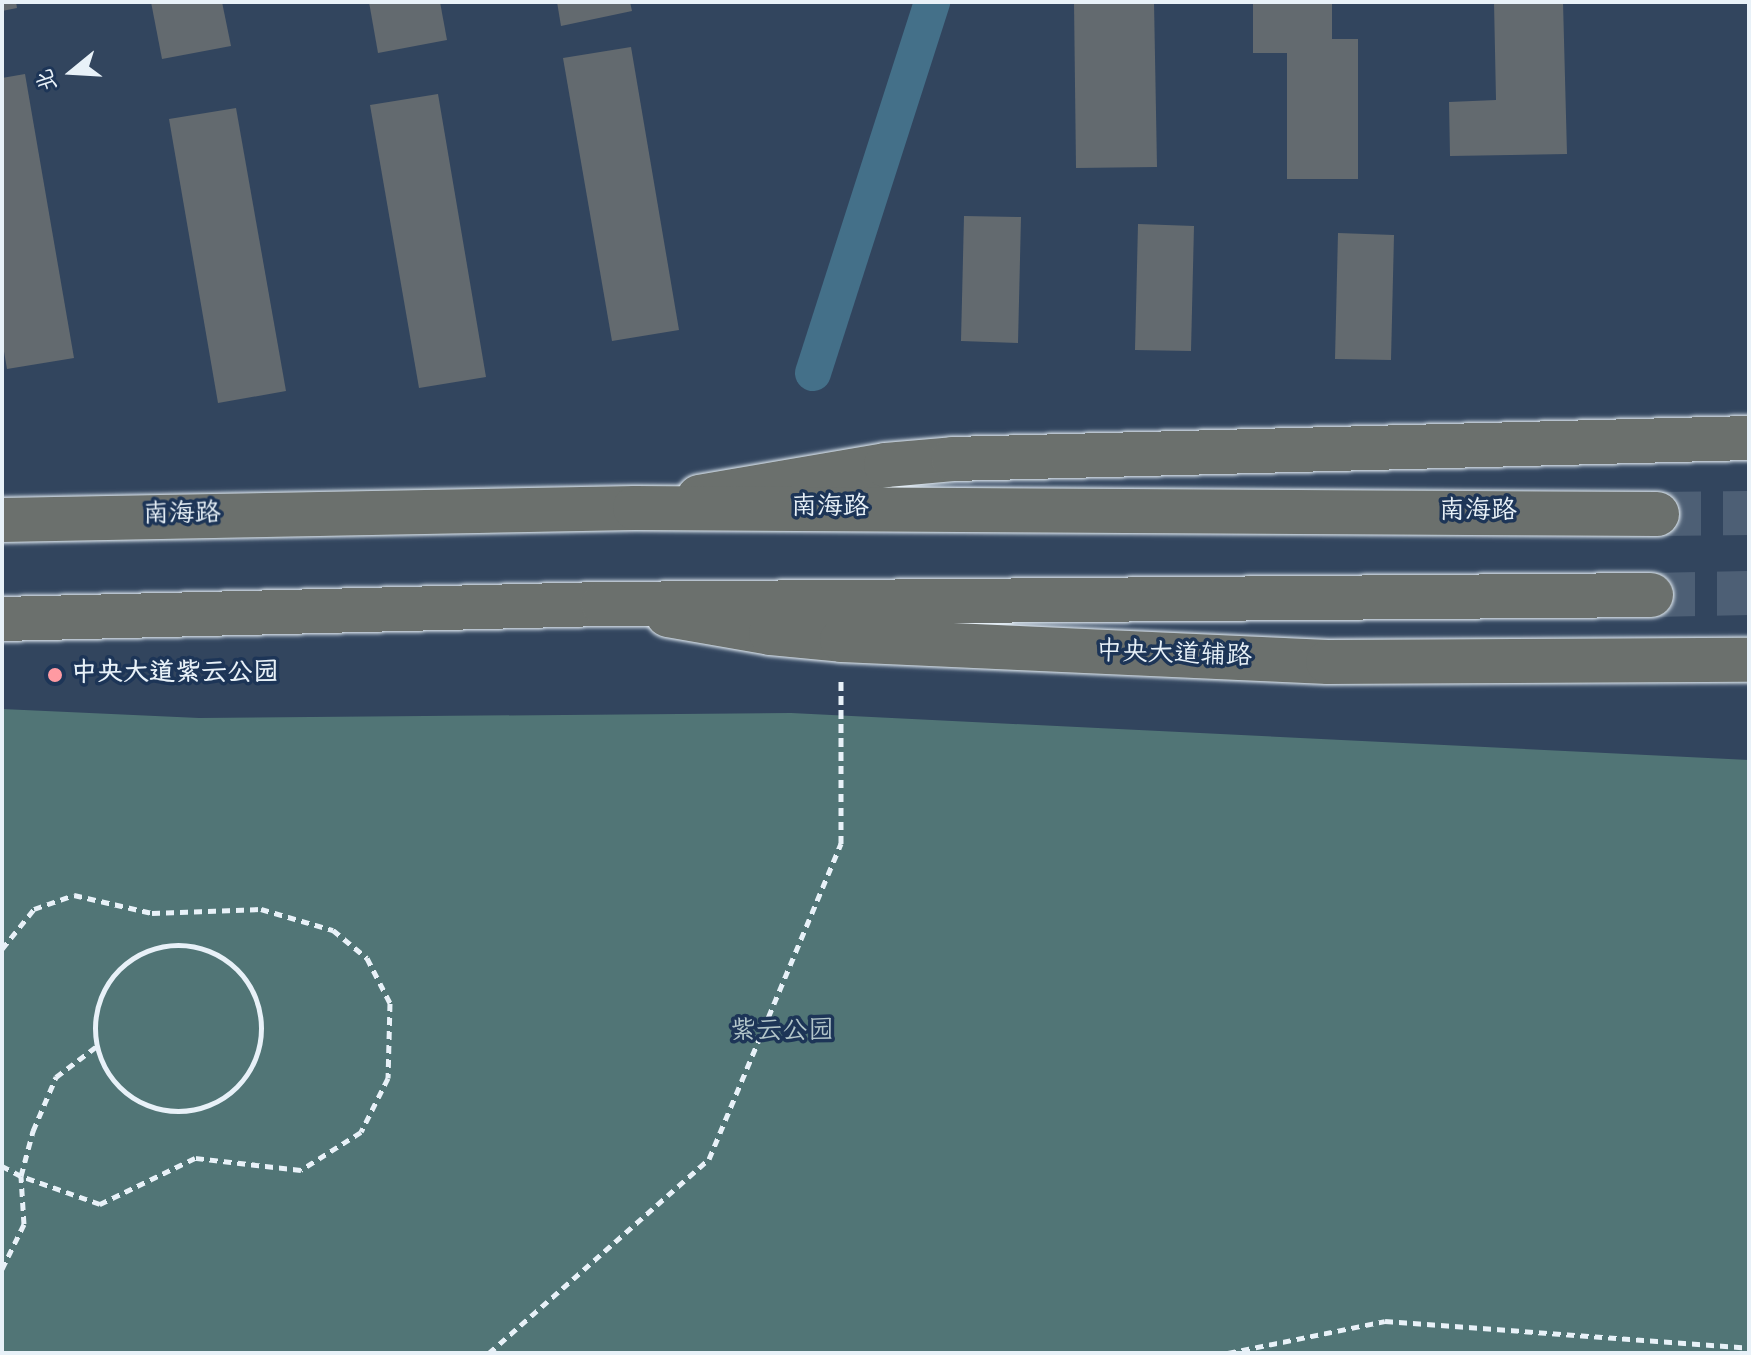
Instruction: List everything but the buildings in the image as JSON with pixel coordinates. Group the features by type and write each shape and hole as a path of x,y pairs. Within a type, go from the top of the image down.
{"main road":[{"path":"635,508 886,465 953,459 1749,438"},
{"name":"南海路","path":"2,520 635,508 1657,514"},
{"path":"2,619 603,604 1651,595"},
{"name":"中央大道辅路","path":"603,604 771,633 842,640 1328,662 1749,660"}],"path":[{"path":"489,1353 709,1159 841,844 842,640"},
{"path":"2,949 34,909 74,895 152,913 261,909 333,930 367,958 390,1003 388,1078 361,1132 301,1170 195,1158 100,1204 21,1176 2,1166"},
{"path":"169,944 197,946 224,957 244,976 258,1001 262,1028 258,1054 245,1078 226,1097 201,1108 174,1111 148,1106 125,1092 107,1071 97,1046 95,1018 103,991 119,968 142,951 169,944"},
{"path":"2,1269 24,1224 21,1176 33,1131 56,1077 97,1046"},
{"path":"1228,1353 1385,1321 1749,1348"}],"green space":[{"name":"紫云公园","path":"2,709 199,718 791,713 1749,760 1748,1353 2,1353"}],"waterway":[{"path":"813,373 932,2"}],"tunnel":[{"path":"1657,514 1749,513"},
{"path":"1651,595 1749,593"}],"place":[{"name":"中央大道紫云公园","path":"55,675"}]}
